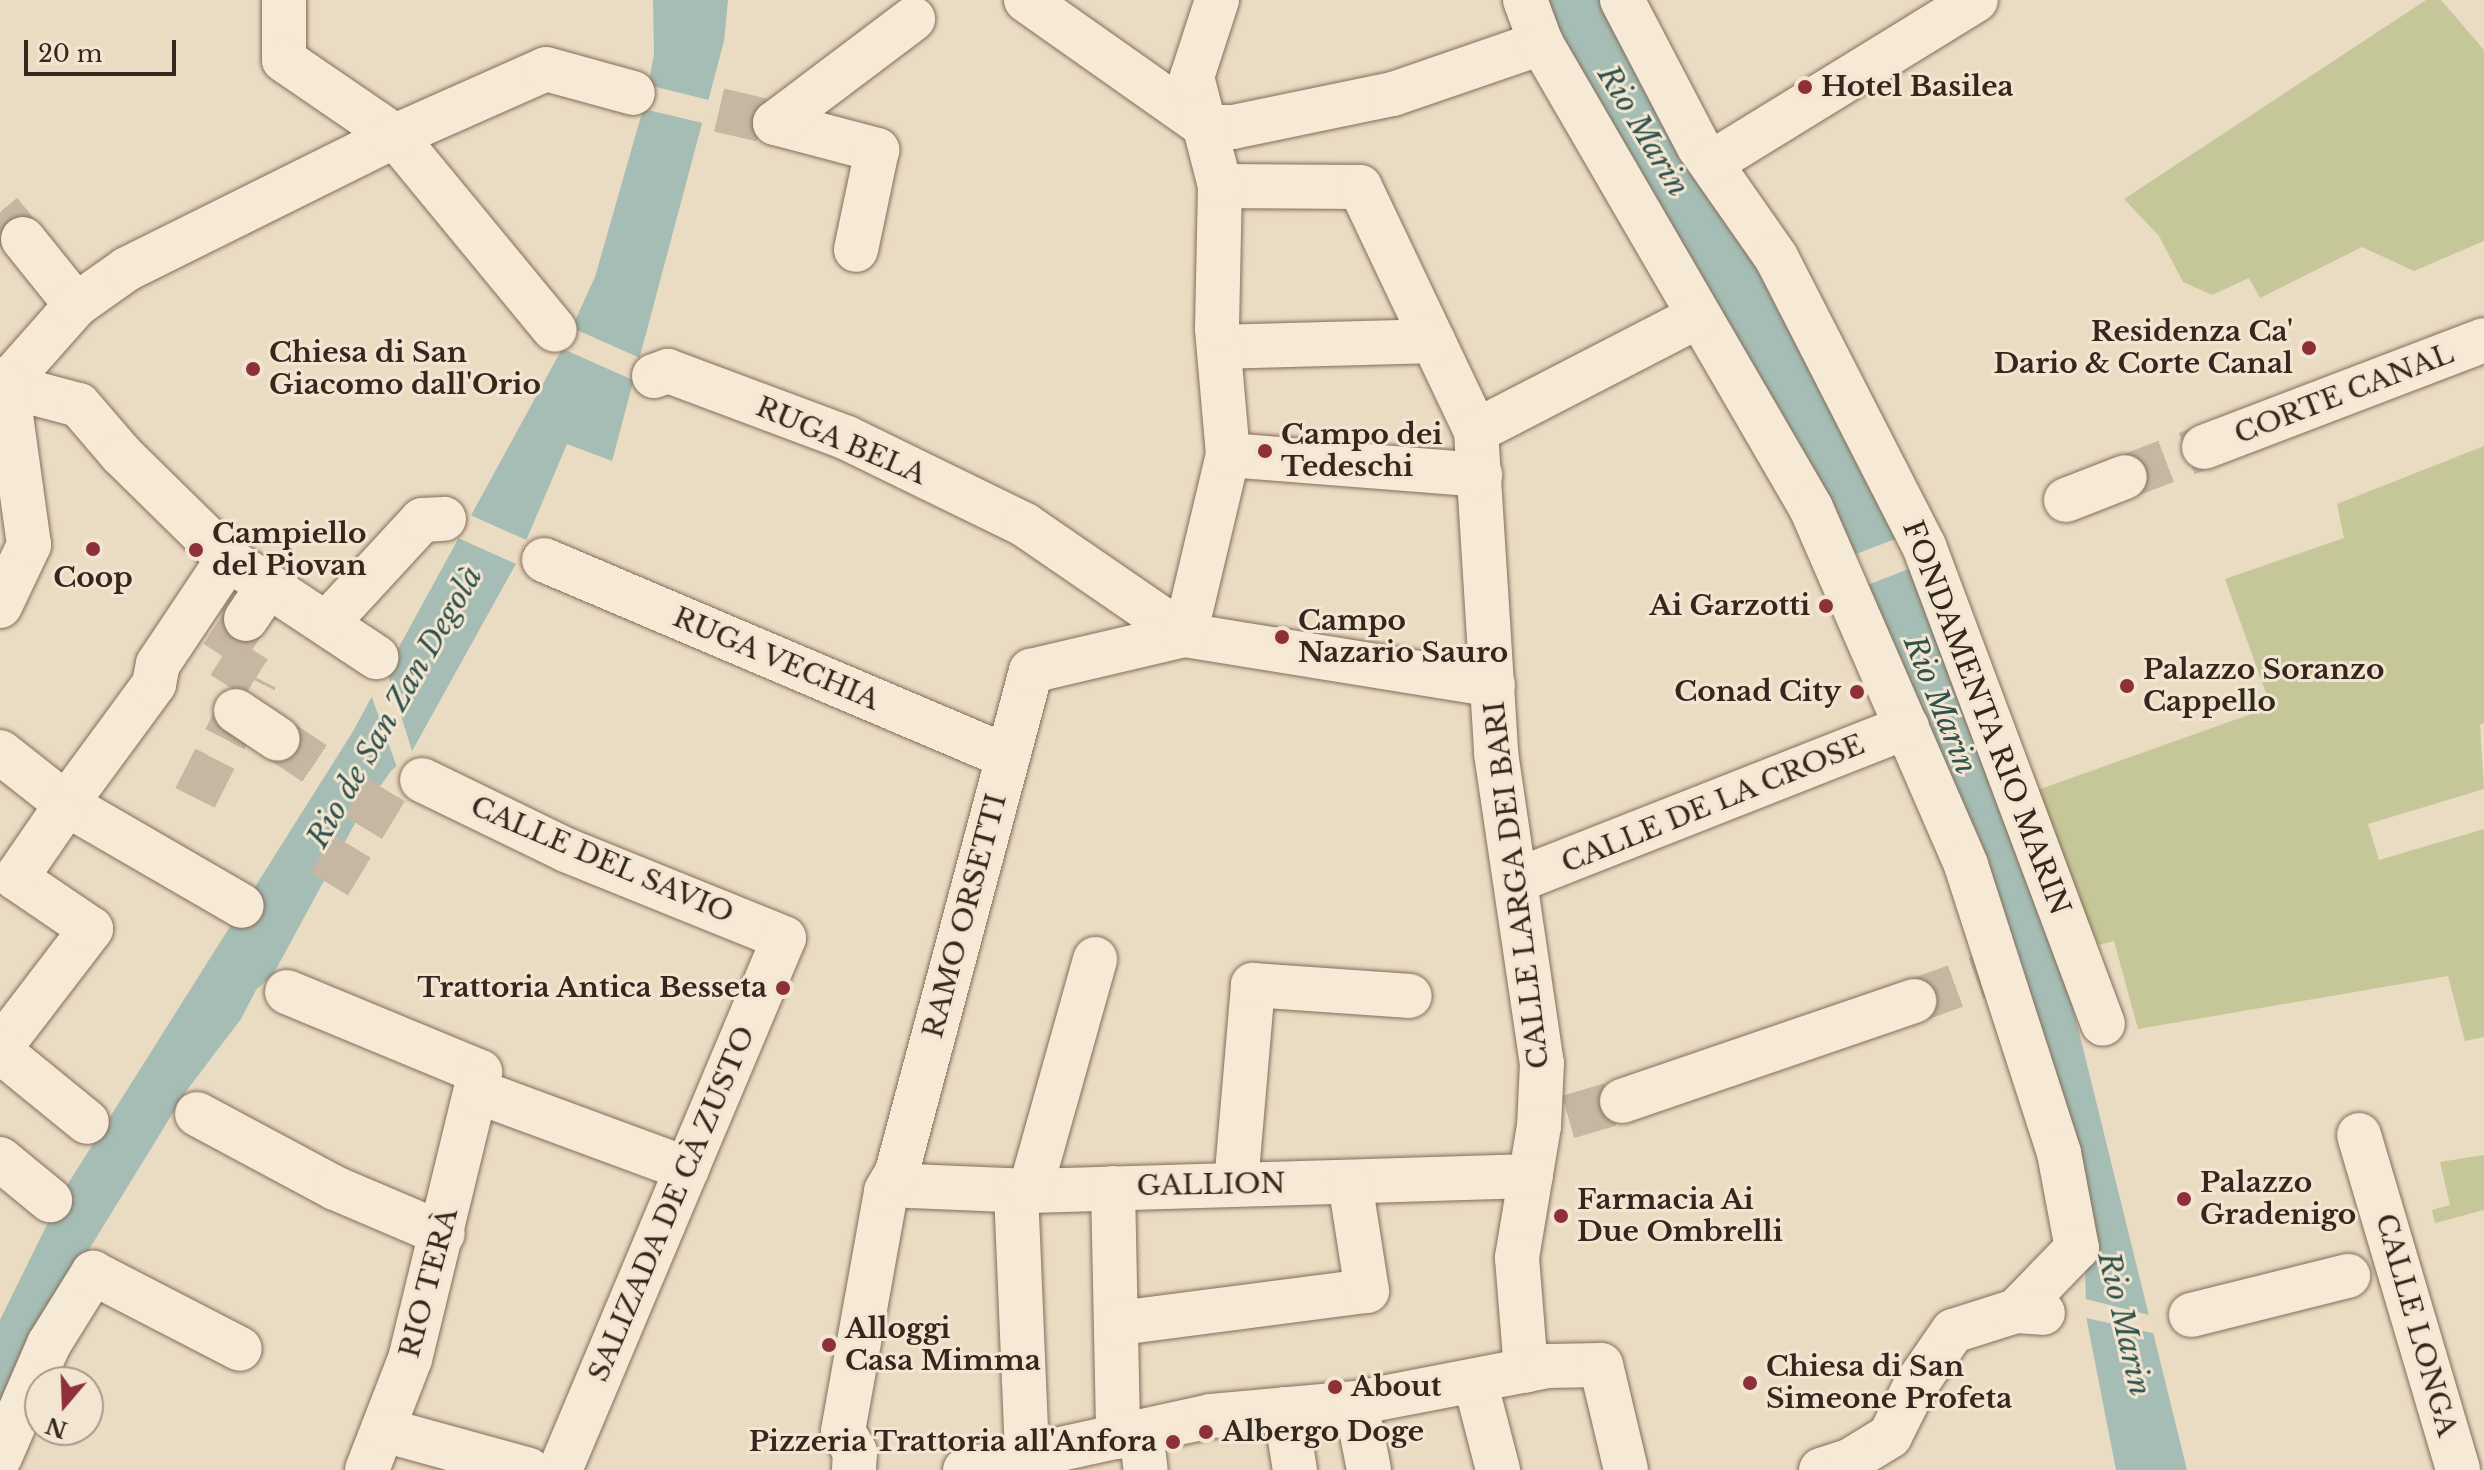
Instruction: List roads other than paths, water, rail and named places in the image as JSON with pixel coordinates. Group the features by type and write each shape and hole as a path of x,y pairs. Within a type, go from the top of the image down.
{"street":[{"path":"284,0 284,60 395,136 555,330"},
{"path":"1026,0 1220,127 1393,94 1541,43"},
{"path":"1525,0 1541,43 1697,317 1811,508 1966,865 1994,972 2059,1153 2077,1248 2037,1313 1953,1331 1915,1386 1890,1436 1827,1468"},
{"name":"FONDAMENTA RIO MARIN","path":"1622,0 1711,163 1776,257 1928,545 2103,1024"},
{"path":"1711,163 1976,0"},
{"path":"1214,12 1192,77 1220,127 1218,337 1228,455 1185,635 1493,685"},
{"path":"856,250 877,150 775,123 913,19"},
{"path":"2,386 76,305 127,269 395,136 546,69 633,93"},
{"path":"1218,179 1360,187 1476,431 1697,317"},
{"path":"23,239 76,305"},
{"path":"1218,337 1433,341"},
{"name":"CORTE CANAL","path":"2204,447 2484,340"},
{"name":"RUGA BELA","path":"654,376 668,371 847,438 1025,525 1185,635"},
{"path":"2,386 79,405 122,455 216,577 257,602 327,623 376,657"},
{"path":"2,386 29,545 7,596"},
{"name":"CALLE LARGA DEI BARI","path":"1476,431 1496,753 1518,880 1550,1122 1531,1176 1517,1258 1526,1371"},
{"path":"1228,455 1480,475"},
{"path":"2066,500 2125,477"},
{"path":"327,623 422,520 444,519"},
{"name":"RUGA VECHIA","path":"544,560 1008,757"},
{"path":"87,1122 0,1050 91,929 16,878 154,684 158,664 216,577"},
{"name":"RAMO ORSETTI","path":"854,1470 855,1452 843,1431 886,1191 897,1172 1031,671 1185,635"},
{"path":"236,711 278,739"},
{"name":"CALLE DE LA CROSE","path":"1518,880 1907,727"},
{"path":"0,752 63,809 242,906"},
{"name":"CALLE DEL SAVIO","path":"422,780 566,850 784,938"},
{"name":"SALIZADA DE CÀ ZUSTO","path":"560,1470 784,938"},
{"path":"1027,1457 1023,1191 1095,959"},
{"path":"1236,1184 1253,985 1410,996"},
{"path":"287,992 480,1072 476,1091 687,1169"},
{"path":"1622,1101 1914,1001"},
{"name":"RIO TERÀ","path":"367,1470 410,1359 476,1091"},
{"path":"197,1114 335,1188 443,1234"},
{"name":"CALLE LONGA","path":"2359,1135 2374,1270 2458,1470"},
{"path":"0,1159 50,1200"},
{"name":"GALLION","path":"897,1172 911,1186 1023,1191 1531,1176"},
{"path":"1119,1323 1367,1291 1350,1182"},
{"path":"1113,1188 1119,1323 1112,1342 1135,1446"},
{"path":"2191,1315 2374,1270"},
{"path":"12,1460 49,1344 93,1273 240,1349"},
{"path":"965,1470 1027,1457 1074,1458 1135,1446 1211,1416 1356,1403 1526,1371 1601,1365 1626,1470"},
{"path":"1475,1381 1498,1470"},
{"path":"1356,1403 1369,1470"},
{"path":"1285,1409 1295,1470"},
{"path":"384,1430 529,1470"}],"water":[{"name":"Rio de San Zan Degolà","path":"653,0 728,0 724,41 612,461 567,444 517,562 411,753 391,771 359,816 274,973 256,990 241,1019 187,1090 85,1256 30,1366 24,1366 24,1378 0,1426 0,1320 64,1190 352,733 562,349 595,277 643,109 654,55"},
{"name":"Rio Marin","path":"1535,0 1605,0 1772,288 1899,534 2059,951 2187,1470 2116,1470 2086,1316 2085,1247 1974,866"}],"tunnel":[{"path":"719,110 775,123"},
{"path":"0,212 23,239"},
{"path":"2125,477 2204,447"},
{"path":"195,798 256,678 222,656 246,619"},
{"path":"278,739 321,768"},
{"path":"329,884 395,775"},
{"path":"1914,1001 1989,974"},
{"path":"1568,1117 1622,1101"}],"place":[{"name":"Hotel Basilea","path":"1805,87"},
{"name":"Residenza Ca' Dario & Corte Canal","path":"2309,348"},
{"name":"Chiesa di San Giacomo dall'Orio","path":"253,369"},
{"name":"Campo dei Tedeschi","path":"1265,451"},
{"name":"Coop","path":"93,549"},
{"name":"Campiello del Piovan","path":"196,550"},
{"name":"Ai Garzotti","path":"1826,606"},
{"name":"Campo Nazario Sauro","path":"1282,637"},
{"name":"Palazzo Soranzo Cappello","path":"2127,686"},
{"name":"Conad City","path":"1857,692"},
{"name":"Trattoria Antica Besseta","path":"783,988"},
{"name":"Palazzo Gradenigo","path":"2184,1199"},
{"name":"Farmacia Ai Due Ombrelli","path":"1561,1216"},
{"name":"Alloggi Casa Mimma","path":"829,1345"},
{"name":"Chiesa di San Simeone Profeta","path":"1750,1383"},
{"name":"About","path":"1335,1387"},
{"name":"Albergo Doge","path":"1206,1432"},
{"name":"Pizzeria Trattoria all'Anfora","path":"1173,1442"}]}
